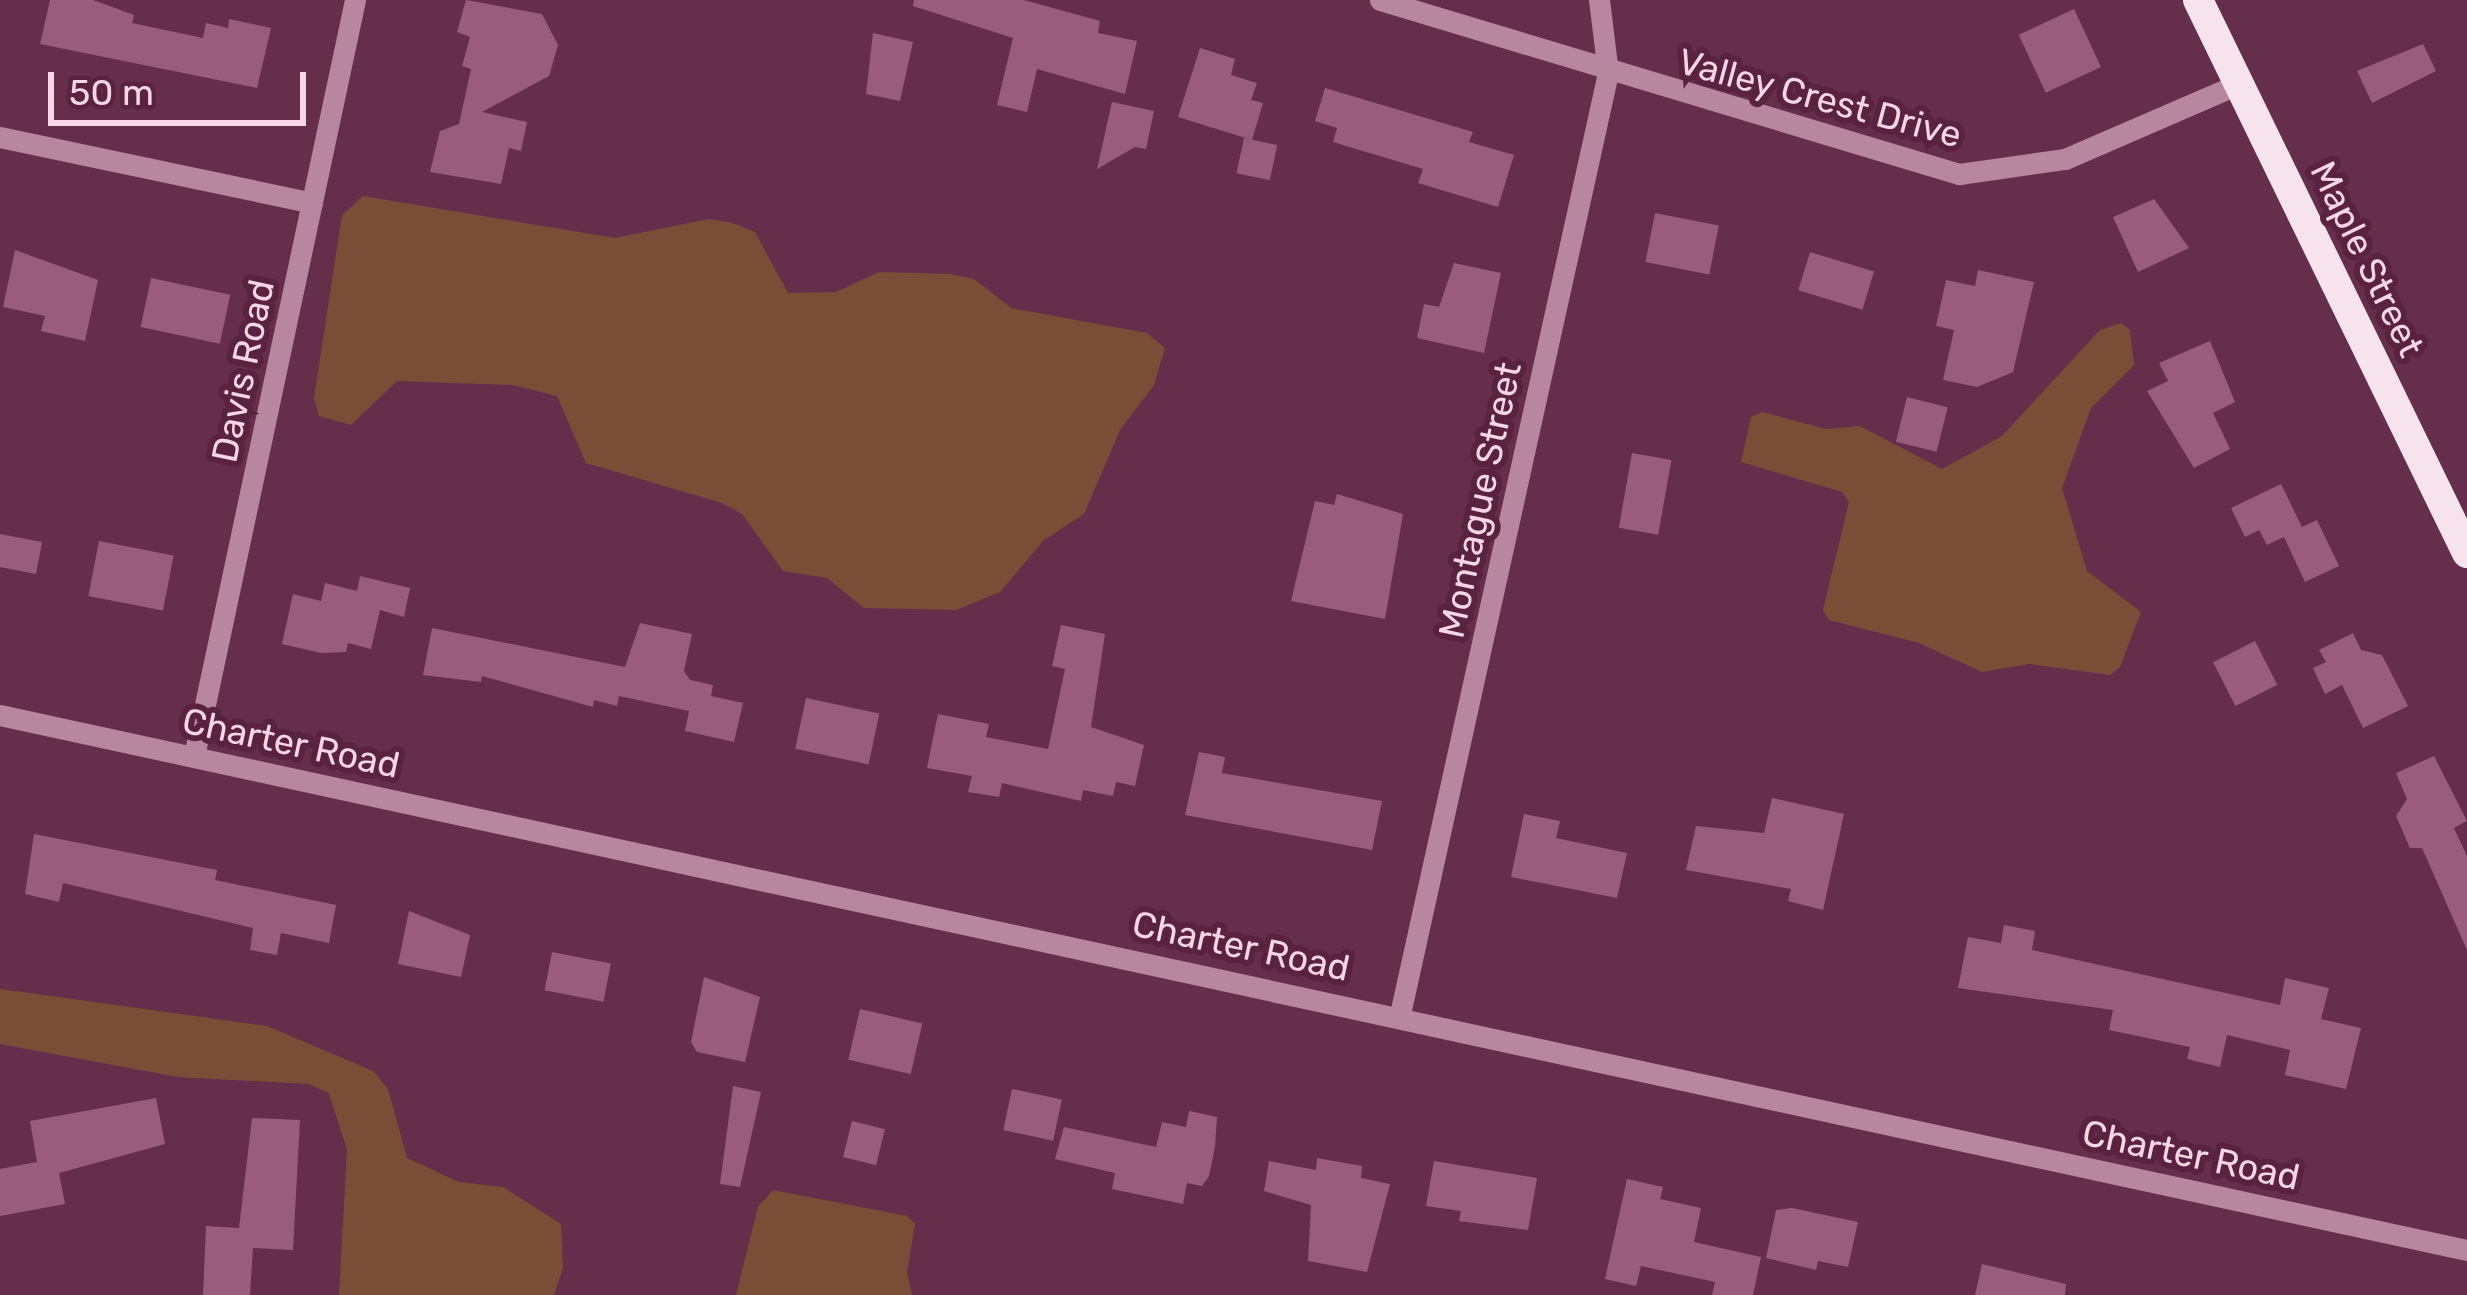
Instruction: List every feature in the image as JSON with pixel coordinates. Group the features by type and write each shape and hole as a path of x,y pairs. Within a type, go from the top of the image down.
{"main road":[{"name":"Maple Street","path":"2198,0 2467,553"}],"street":[{"name":"Davis Road","path":"194,756 355,0"},
{"name":"Valley Crest Drive","path":"1380,0 1608,73 1959,174 2065,159 2238,84"},
{"name":"Montague Street","path":"1400,1014 1608,73 1599,0"},
{"path":"0,137 312,203"},
{"name":"Charter Road","path":"0,715 1400,1014 2467,1250"}],"shaded area":[{"path":"363,196 615,238 709,219 733,223 755,232 788,293 836,292 879,272 950,274 974,279 1011,308 1147,333 1165,348 1154,385 1120,430 1084,514 1044,540 1000,592 956,610 864,608 827,578 783,571 742,514 722,503 586,463 557,396 513,385 397,381 351,425 319,416 314,398 342,215"},
{"path":"2121,323 2130,330 2134,365 2091,408 2062,488 2087,571 2141,612 2120,667 2110,675 2029,664 1982,672 1919,643 1829,620 1823,610 1849,502 1842,492 1741,462 1751,417 1762,412 1826,429 1860,426 1942,469 2002,436 2100,330"},
{"path":"0,989 267,1026 373,1071 388,1089 407,1158 459,1182 503,1187 561,1224 563,1268 554,1295 339,1295 347,1150 329,1093 309,1084 178,1077 0,1044"},
{"path":"773,1190 907,1216 915,1224 907,1272 912,1295 736,1295 758,1207"}],"building":[{"path":"50,0 93,0 134,15 132,23 203,38 206,23 228,28 229,19 271,28 257,88 40,44"},
{"path":"466,0 542,14 558,45 549,76 482,112 527,122 521,151 509,148 501,184 430,172 440,131 459,124 471,69 462,66 470,37 457,32"},
{"path":"914,0 1024,0 1100,21 1098,33 1137,41 1125,94 1037,69 1027,112 997,105 1013,38 913,6"},
{"path":"2074,9 2101,67 2046,93 2019,35"},
{"path":"873,33 913,42 900,101 866,94"},
{"path":"2423,44 2436,71 2372,103 2357,71"},
{"path":"1200,48 1235,59 1231,75 1257,83 1251,100 1263,103 1252,140 1178,117"},
{"path":"1325,88 1473,132 1469,142 1514,155 1498,207 1418,183 1423,169 1333,142 1337,128 1315,121"},
{"path":"1112,102 1154,111 1146,149 1135,147 1097,169"},
{"path":"1244,138 1277,145 1270,180 1237,173"},
{"path":"2154,199 2189,248 2138,272 2113,217"},
{"path":"1655,213 1719,225 1709,274 1645,262"},
{"path":"15,250 98,280 85,341 41,331 45,316 3,307"},
{"path":"1810,252 1874,272 1862,310 1798,290"},
{"path":"1454,263 1501,273 1484,353 1417,338 1424,304 1439,307"},
{"path":"1978,270 2034,282 2013,372 1977,387 1943,380 1954,330 1936,326 1946,280 1975,286"},
{"path":"151,278 230,295 220,344 141,327"},
{"path":"2210,341 2235,402 2213,413 2230,449 2194,468 2147,391 2168,381 2159,363"},
{"path":"1907,397 1948,407 1937,452 1896,442"},
{"path":"1632,453 1671,460 1658,535 1619,528"},
{"path":"2281,484 2302,527 2317,520 2339,566 2305,582 2284,537 2267,545 2259,530 2245,537 2231,508"},
{"path":"1337,494 1403,514 1385,619 1291,601 1315,501 1334,505"},
{"path":"0,534 42,542 36,574 0,567"},
{"path":"99,541 174,556 163,610 88,596"},
{"path":"360,576 410,588 404,617 380,610 371,649 348,643 346,652 321,653 282,644 293,594 321,601 325,583 357,591"},
{"path":"640,623 692,634 684,671 690,680 713,685 711,696 743,703 734,742 685,731 689,711 619,696 617,706 594,700 593,707 482,676 481,682 423,675 432,628 625,667"},
{"path":"1061,625 1105,634 1091,727 1144,745 1135,786 1116,782 1113,796 1083,790 1081,801 1002,783 999,797 968,792 972,776 927,768 938,714 989,724 986,737 1048,749 1065,669 1052,666"},
{"path":"2353,633 2361,650 2382,655 2408,706 2363,728 2342,685 2325,694 2313,668 2326,662 2319,650"},
{"path":"2255,641 2277,685 2235,706 2213,662"},
{"path":"806,698 879,714 869,764 795,749"},
{"path":"1199,752 1225,757 1222,773 1382,801 1372,850 1185,815"},
{"path":"2434,756 2467,821 2454,828 2467,856 2467,950 2422,848 2410,848 2396,816 2407,799 2396,773"},
{"path":"1772,798 1844,814 1823,910 1788,901 1791,889 1686,870 1696,826 1764,833"},
{"path":"1524,814 1560,821 1556,838 1627,853 1617,898 1511,877"},
{"path":"34,834 217,870 215,880 336,905 329,943 281,933 277,955 250,950 253,928 63,883 59,902 25,894"},
{"path":"409,911 470,935 461,977 398,964"},
{"path":"2004,925 2035,931 2032,950 2280,1005 2285,978 2329,988 2321,1019 2361,1028 2346,1089 2285,1075 2290,1050 2227,1035 2220,1067 2187,1059 2190,1047 2109,1030 2113,1010 1958,988 1968,937 2001,943"},
{"path":"552,952 611,963 603,1002 545,990"},
{"path":"704,977 760,997 745,1062 697,1052 691,1042"},
{"path":"860,1009 922,1023 911,1074 848,1060"},
{"path":"733,1086 761,1092 740,1187 720,1184"},
{"path":"1012,1089 1062,1100 1053,1141 1003,1130"},
{"path":"156,1098 165,1144 59,1173 65,1204 0,1216 0,1169 37,1162 30,1121"},
{"path":"1189,1111 1217,1117 1209,1176 1202,1186 1187,1183 1183,1204 1112,1189 1115,1173 1055,1159 1064,1127 1156,1147 1162,1122 1186,1127"},
{"path":"252,1118 300,1120 293,1250 253,1248 250,1295 203,1295 206,1226 239,1228"},
{"path":"852,1121 885,1129 876,1165 843,1157"},
{"path":"1317,1158 1362,1166 1361,1178 1390,1184 1367,1272 1308,1261 1311,1205 1264,1191 1269,1161 1316,1170"},
{"path":"1434,1161 1537,1178 1528,1230 1459,1221 1461,1211 1426,1206"},
{"path":"1627,1179 1663,1187 1660,1199 1701,1208 1694,1242 1761,1257 1753,1295 1712,1295 1715,1282 1641,1266 1636,1286 1605,1279"},
{"path":"1792,1208 1858,1222 1848,1267 1818,1261 1816,1270 1766,1258 1776,1210"},
{"path":"1982,1264 2066,1284 2065,1295 1975,1295"}]}
